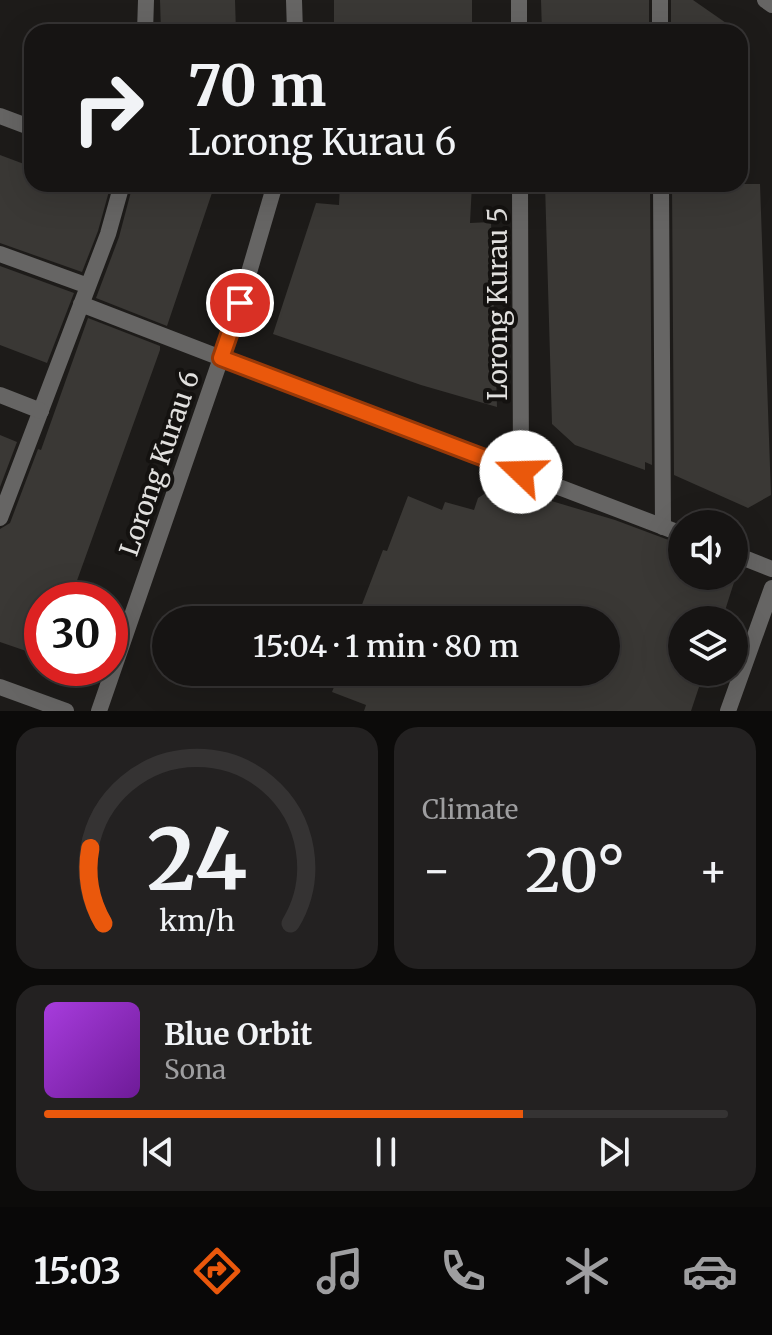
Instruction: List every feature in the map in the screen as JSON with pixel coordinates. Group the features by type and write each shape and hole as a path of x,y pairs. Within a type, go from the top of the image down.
{"street":[{"path":"145,24 146,0"},
{"path":"294,0 295,24"},
{"path":"519,0 519,24"},
{"path":"660,0 660,24"},
{"path":"765,0 772,5"},
{"path":"0,116 24,125"},
{"path":"0,518 108,234 120,192"},
{"name":"Lorong Kurau 6","path":"99,711 221,358 273,192"},
{"name":"Lorong Kurau 5","path":"520,192 521,472"},
{"path":"661,192 663,527"},
{"path":"0,254 88,286"},
{"path":"81,304 668,529"},
{"path":"0,395 41,411"},
{"path":"748,560 772,569"},
{"path":"728,711 772,588"},
{"path":"0,687 66,711"}],"building":[{"path":"160,0 235,0 236,24 161,24"},
{"path":"334,0 472,0 472,24 334,24"},
{"path":"541,0 649,0 649,24 542,24"},
{"path":"671,0 693,0 728,24 671,24"},
{"path":"0,155 24,164 24,192 109,192 82,272 0,243"},
{"path":"748,184 760,184 771,495 748,508 674,475 672,192 748,192"},
{"path":"131,192 212,192 167,326 96,298 119,237"},
{"path":"340,192 472,192 470,223 491,222 497,407 421,385 273,334 316,203 339,205"},
{"path":"545,192 650,192 652,465 645,462 645,470 575,445 552,424"},
{"path":"0,266 74,293 47,363 0,345"},
{"path":"88,318 160,346 76,582 24,582 24,650 0,642 0,529 10,523 38,449 41,450"},
{"path":"0,435 17,442 0,487"},
{"path":"498,485 615,520 668,540 668,590 732,590 726,606 668,606 668,686 699,686 691,711 364,711 366,705 332,692 334,686 620,686 620,606 361,606 408,496 442,510 445,502 474,510 478,498"}],"route":[{"path":"240,303 221,358 521,472"}]}
